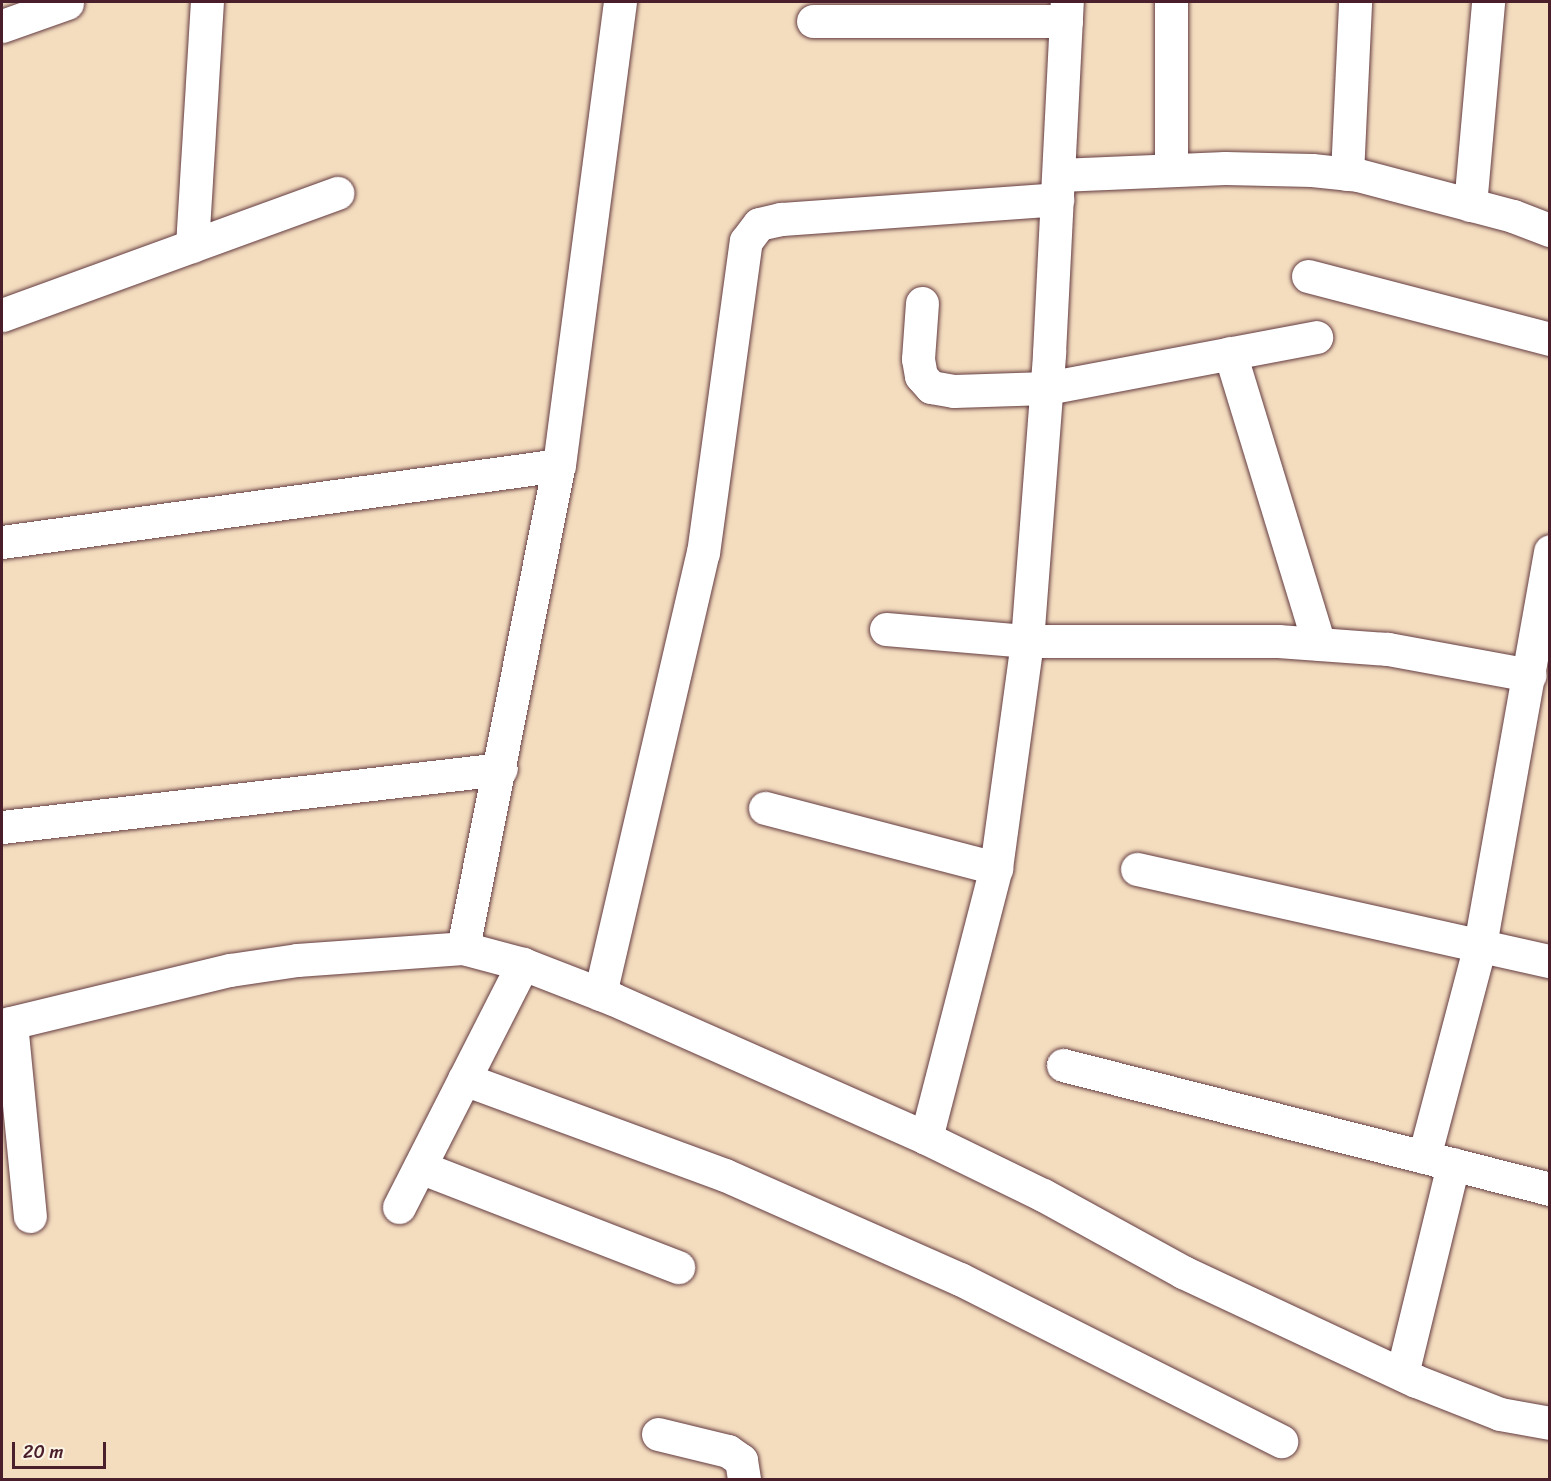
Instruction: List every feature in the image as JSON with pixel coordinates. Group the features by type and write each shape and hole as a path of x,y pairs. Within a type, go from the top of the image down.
{"street":[{"path":"192,246 207,2"},
{"path":"463,948 501,769 559,465 620,2"},
{"path":"1171,2 1171,170"},
{"path":"1347,174 1355,2"},
{"path":"1470,205 1488,2"},
{"path":"2,26 68,3"},
{"path":"813,21 1067,11 1047,388 1027,641 996,868 926,1138"},
{"path":"600,994 703,553 746,241 759,224 781,219 1058,187 1171,170 1312,170 1347,174 1470,205 1550,230"},
{"path":"2,315 338,193"},
{"path":"1308,276 1550,339"},
{"path":"922,303 918,359 921,376 931,387 954,391 1047,388 1316,338"},
{"path":"1230,353 1319,644"},
{"path":"2,542 559,465"},
{"path":"1402,1374 1438,1161 1530,675 1549,561"},
{"path":"886,629 1027,641 1319,644 1388,649 1530,675"},
{"path":"2,827 501,769"},
{"path":"765,808 996,868"},
{"path":"1137,869 1550,961"},
{"path":"30,1216 6,1024 230,970 297,960 463,948 523,964 600,994 926,1138 1043,1195 1183,1272 1402,1374 1500,1414 1550,1423"},
{"path":"399,1207 523,964"},
{"path":"1063,1065 1550,1190"},
{"path":"464,1078 724,1175 960,1279 1281,1441"},
{"path":"420,1167 678,1267"},
{"path":"658,1434 728,1451 741,1460 744,1479"}]}
